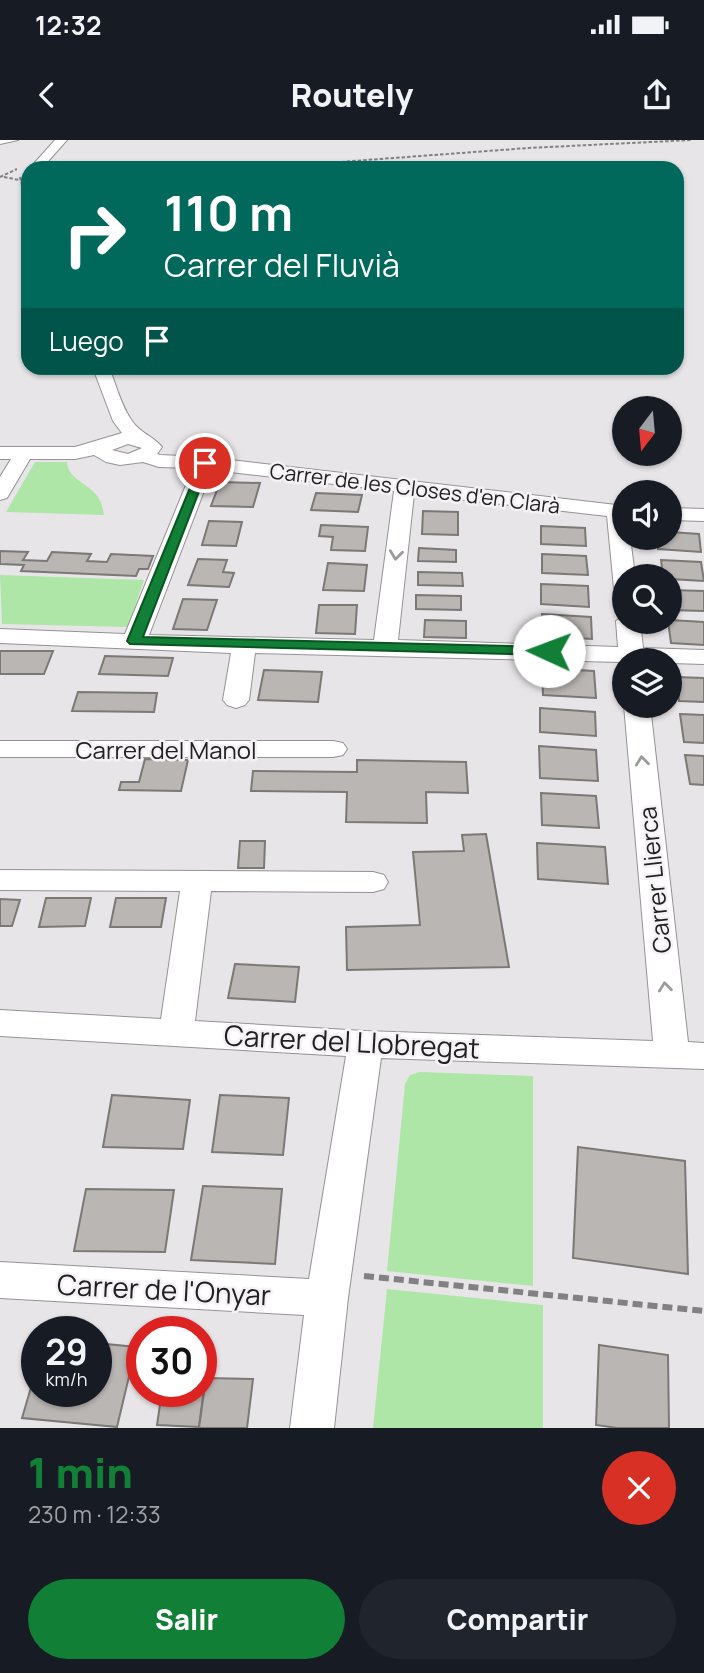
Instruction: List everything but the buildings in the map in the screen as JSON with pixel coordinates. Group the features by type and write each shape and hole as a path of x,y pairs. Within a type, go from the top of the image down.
{"street":[{"path":"0,141 12,140"},
{"path":"42,161 61,140"},
{"path":"104,375 122,421 144,447"},
{"path":"0,453 75,453 88,457 106,448 117,436 122,421"},
{"name":"Carrer de les Closes d'en Clarà","path":"106,448 129,459 144,447 159,461 205,463 612,511"},
{"path":"0,494 24,453"},
{"path":"134,641 205,463"},
{"path":"385,647 405,487"},
{"path":"682,515 704,516"},
{"path":"0,636 244,646 385,647 612,655"},
{"path":"236,700 244,646"},
{"path":"682,657 704,657"},
{"name":"Carrer Llierca","path":"638,718 688,1056"},
{"name":"Carrer del Manol","path":"0,749 333,749"},
{"path":"0,880 373,882"},
{"path":"176,1032 198,882"},
{"name":"Carrer del Llobregat","path":"0,1023 365,1044 688,1056"},
{"path":"312,1428 329,1285 365,1044"},
{"name":"Carrer de l'Onyar","path":"0,1280 329,1285"}],"path":[{"path":"353,161 528,148 692,140"},
{"path":"21,176 21,187"},
{"path":"0,177 19,180"},
{"path":"329,1285 704,1311"}],"green space":[{"path":"35,462 67,462 71,474 96,494 104,515 6,512"},
{"path":"0,575 144,580 128,627 2,624"},
{"path":"420,1072 533,1076 533,1286 387,1271 405,1084 410,1075"},
{"path":"387,1289 543,1305 543,1428 373,1428"}],"route":[{"path":"205,463 134,641 244,646 549,651"}]}
